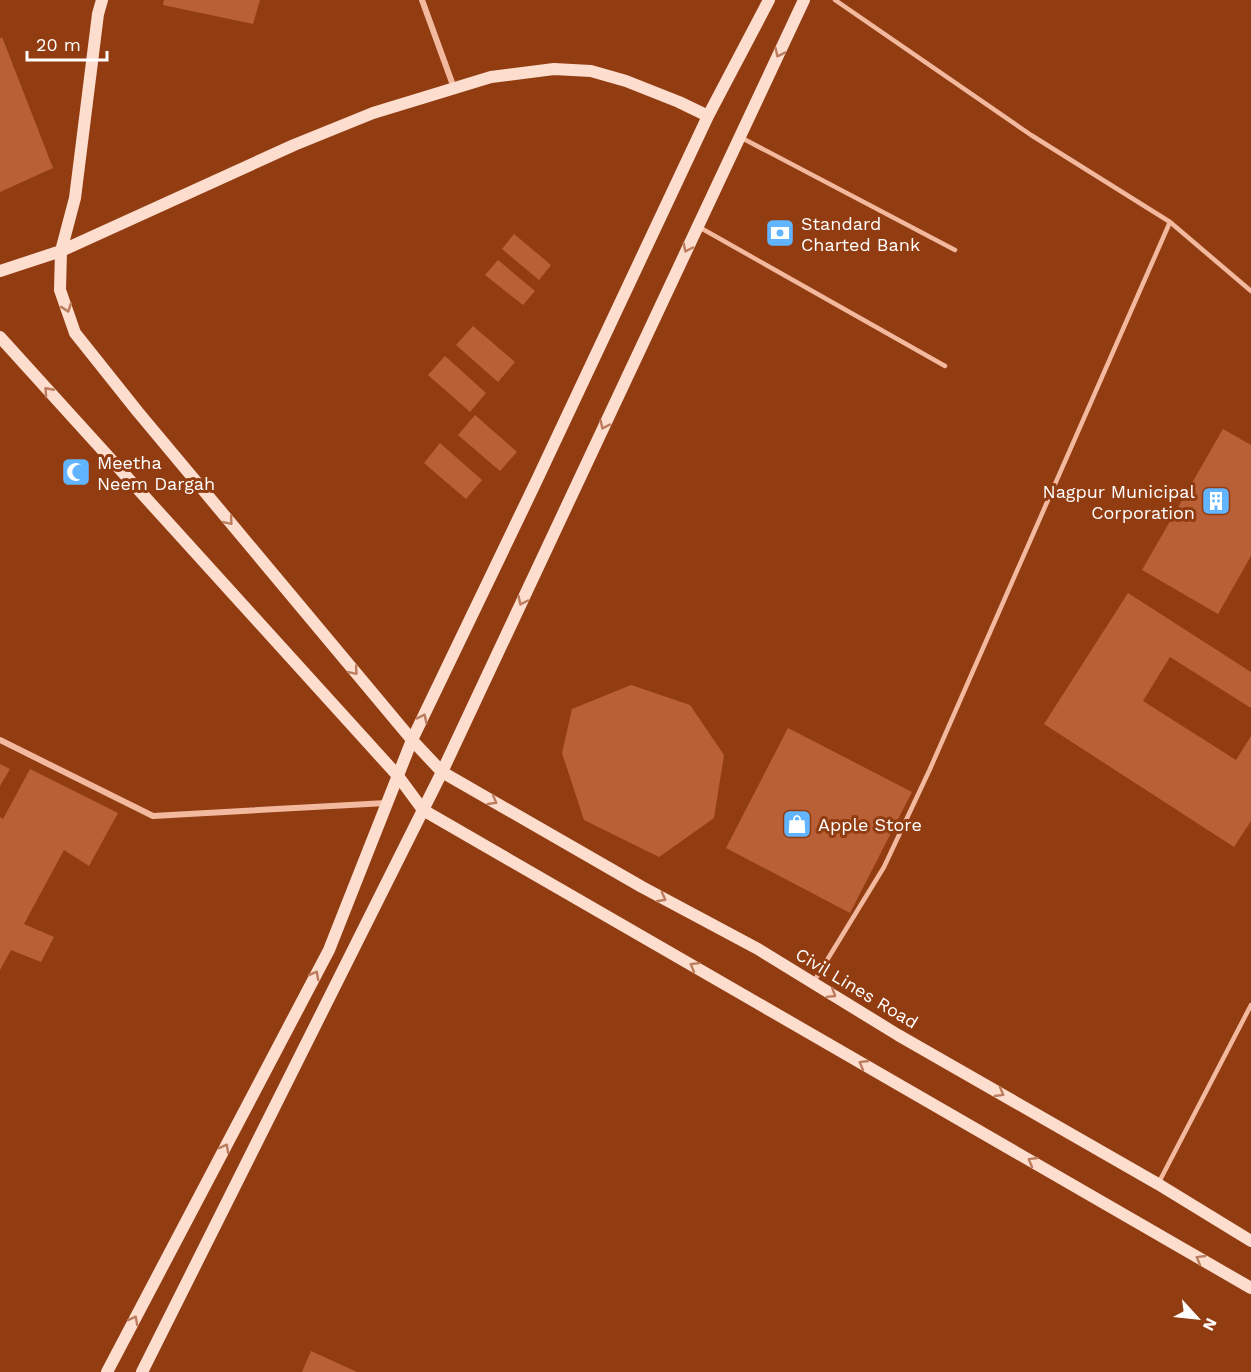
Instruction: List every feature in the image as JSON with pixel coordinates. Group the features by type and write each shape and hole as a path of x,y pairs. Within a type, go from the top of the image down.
{"street":[{"name":"Civil Lines Road","path":"102,0 98,14 75,198 61,250 60,290 75,333 138,412 412,740 442,772 642,887 758,949 898,1035 1158,1184 1251,1241"},
{"path":"423,0 454,88"},
{"path":"107,1372 329,950 412,740 708,116 769,0"},
{"path":"142,1372 442,772 804,0"},
{"path":"0,271 61,250 373,113 491,77 554,69 591,71 626,81 708,116"},
{"path":"0,337 398,776 423,810 1251,1288"},
{"path":"0,740 153,816 387,803"}],"lane":[{"path":"835,0 1031,135 1170,222 1251,291"},
{"path":"739,137 956,250"},
{"path":"813,982 884,867 930,768 1170,222"},
{"path":"697,226 945,366"},
{"path":"1158,1184 1251,1005"}],"building":[{"path":"164,0 260,0 253,24 163,5"},
{"path":"2,37 53,168 0,192 0,39"},
{"path":"514,234 551,265 539,280 502,249"},
{"path":"498,260 535,291 523,305 485,275"},
{"path":"473,326 515,362 498,382 456,345"},
{"path":"445,356 486,393 470,412 428,375"},
{"path":"475,415 517,452 500,471 458,435"},
{"name":"Nagpur Municipal Corporation","path":"1223,429 1251,445 1251,556 1218,614 1142,570"},
{"path":"440,443 482,480 466,499 424,463"},
{"path":"1128,593 1251,672 1251,708 1170,657 1143,701 1236,760 1251,736 1251,821 1234,847 1044,724"},
{"path":"631,685 690,705 724,755 714,818 659,857 584,820 562,753 572,709"},
{"path":"788,728 912,792 850,913 726,848"},
{"path":"0,764 10,769 0,786"},
{"path":"30,769 118,813 89,866 64,850 24,924 54,937 41,962 11,950 0,970 0,817 3,819"},
{"path":"311,1351 357,1372 302,1372"}],"place":[{"name":"Standard Charted Bank","path":"780,233"},
{"name":"Meetha Neem Dargah","path":"76,472"},
{"name":"Nagpur Municipal Corporation","path":"1216,501"},
{"name":"Apple Store","path":"797,824"}]}
